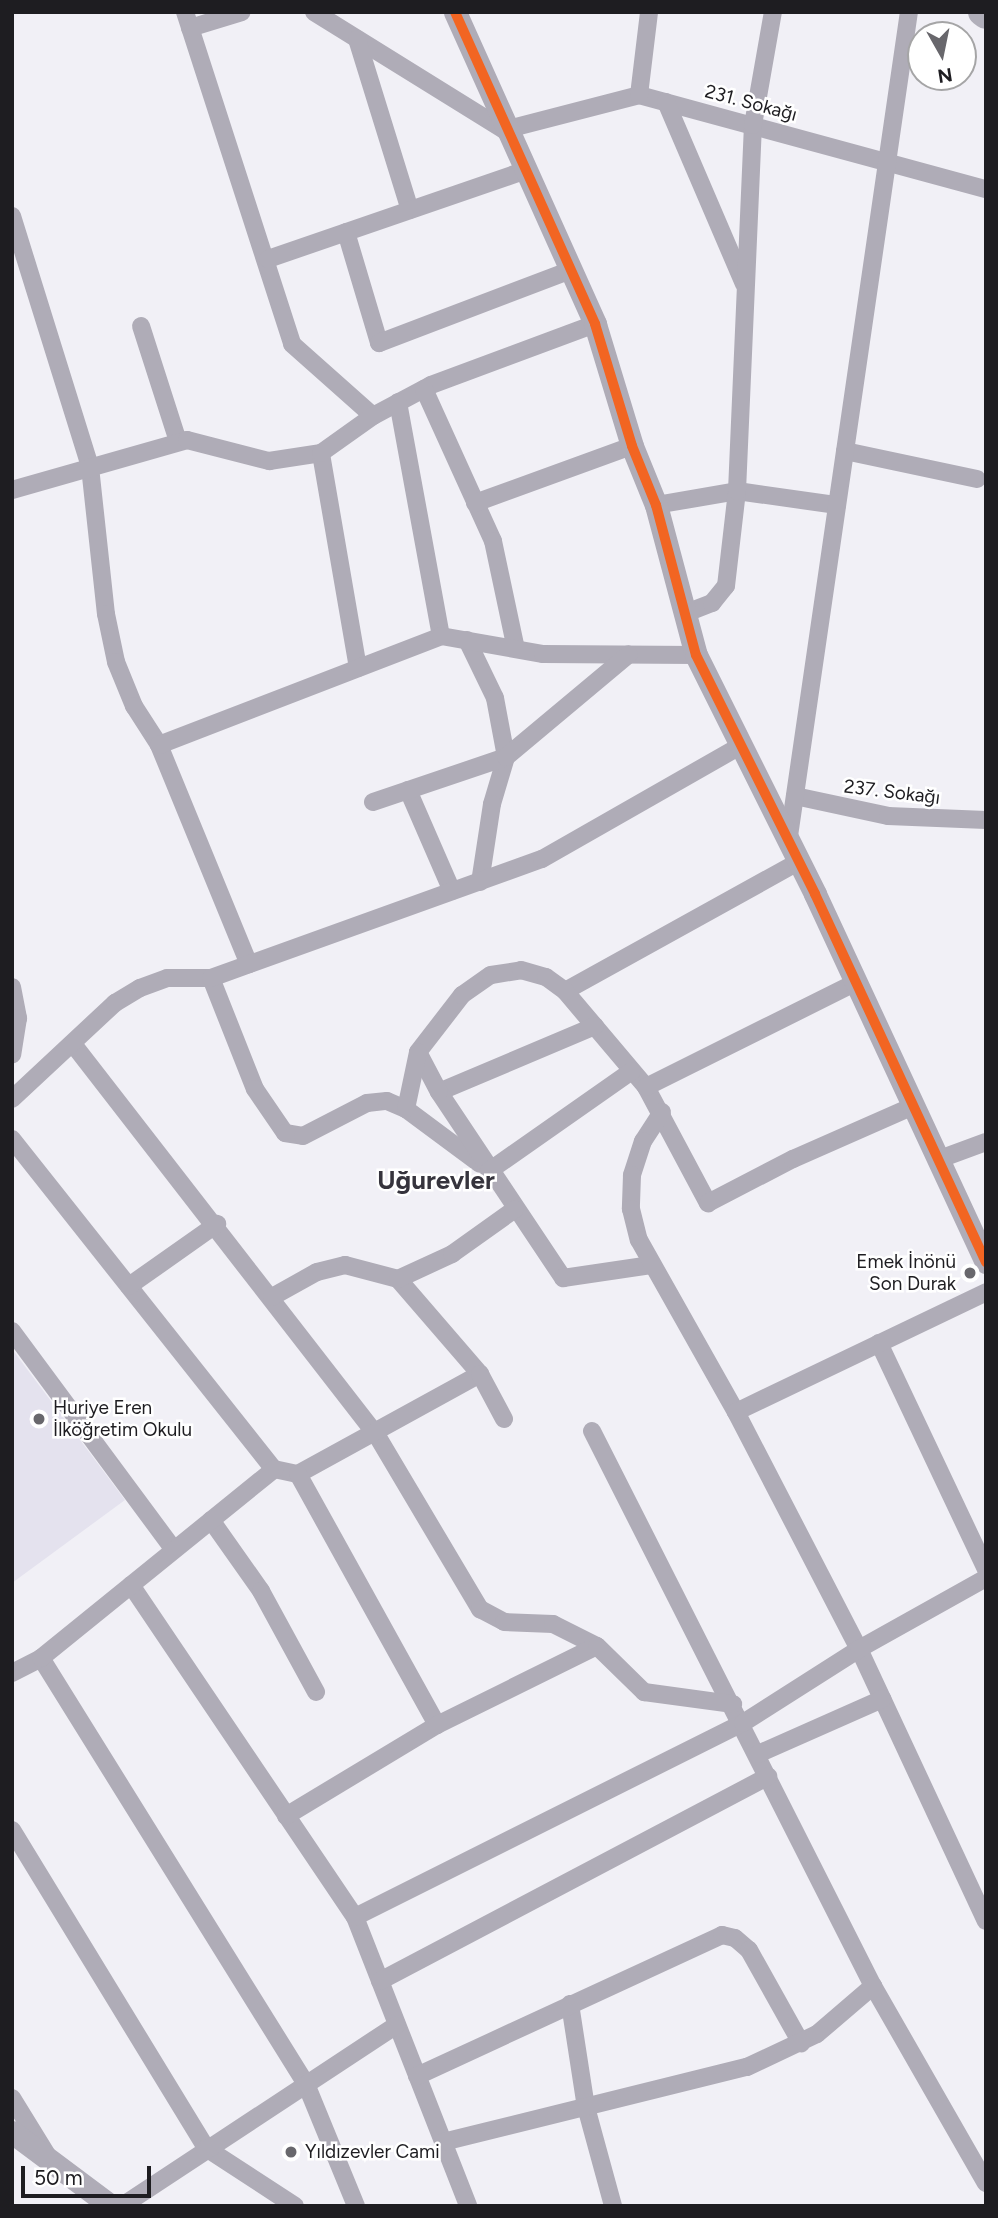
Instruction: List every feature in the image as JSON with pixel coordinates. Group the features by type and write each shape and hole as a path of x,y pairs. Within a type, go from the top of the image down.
{"street":[{"path":"242,12 187,20 268,259 292,344 373,416"},
{"path":"314,12 504,130"},
{"path":"456,12 504,130 594,324 632,446 656,505 696,654 738,747 793,852 986,1262"},
{"path":"639,95 649,12"},
{"path":"686,613 712,603 726,586 737,491 753,125 773,12"},
{"path":"793,852 795,796 909,12"},
{"path":"357,38 410,210"},
{"name":"231. Sokağı","path":"504,130 639,95 888,160 986,189"},
{"path":"666,102 746,287"},
{"path":"268,259 524,171"},
{"path":"12,216 90,467 110,639 130,696 159,745 249,964"},
{"path":"346,232 379,343 571,270"},
{"path":"12,490 178,441 196,440 235,455 269,461 321,453 373,416 424,388 594,324"},
{"path":"141,326 178,441"},
{"path":"424,388 493,541 516,649"},
{"path":"398,402 440,636"},
{"path":"475,503 632,446"},
{"path":"845,452 977,479"},
{"path":"321,453 358,668"},
{"path":"656,505 737,491 837,505"},
{"path":"159,745 440,636 543,654 696,654"},
{"path":"467,640 495,698 506,757 492,804 480,882"},
{"path":"373,802 506,757 629,654"},
{"path":"12,1099 116,1003 140,988 167,978 211,978 542,859 738,747"},
{"path":"408,790 452,891"},
{"name":"237. Sokağı","path":"795,796 888,816 986,820"},
{"path":"565,991 793,852"},
{"path":"406,1109 418,1052 462,995 491,975 521,970 546,976 565,991 646,1087 662,1112 708,1203 793,1159 911,1107"},
{"path":"211,978 255,1089 285,1133 303,1136 367,1103 387,1101 406,1109 489,1171"},
{"path":"646,1087 855,983"},
{"path":"12,987 18,1018 12,1055"},
{"path":"439,1093 595,1026"},
{"path":"73,1044 217,1224 376,1434 480,1609 505,1622 553,1624 597,1646 644,1692 733,1704"},
{"path":"418,1052 439,1093 489,1171 563,1278 651,1265"},
{"path":"489,1171 632,1071"},
{"path":"662,1112 636,1158 631,1192 634,1225 651,1265 736,1412 859,1649 986,1921"},
{"path":"12,1139 274,1469 298,1474 376,1434 480,1374"},
{"path":"937,1160 986,1142"},
{"path":"398,1279 452,1254 515,1209"},
{"path":"129,1286 217,1224"},
{"path":"272,1297 317,1272 345,1265 398,1279 480,1374 504,1419"},
{"path":"736,1412 986,1292"},
{"path":"12,1331 174,1550"},
{"path":"879,1343 986,1569"},
{"path":"592,1431 743,1723 873,1986 986,2183"},
{"path":"12,1673 41,1658 274,1469"},
{"path":"298,1474 437,1725"},
{"path":"211,1520 261,1591 316,1692"},
{"path":"355,1917 743,1723 859,1649 986,1578"},
{"path":"131,1585 355,1917 468,2206"},
{"path":"286,1816 437,1725 597,1646"},
{"path":"41,1658 306,2084 356,2206"},
{"path":"758,1754 882,1699"},
{"path":"380,1981 768,1776"},
{"path":"14,1838 206,2148 295,2206"},
{"path":"417,2076 714,1936 729,1936 756,1961 801,2043"},
{"path":"443,2142 722,2075 801,2043 873,1986"},
{"path":"570,2004 586,2107 613,2206"},
{"path":"122,2206 206,2148 397,2025"},
{"path":"12,2098 51,2161"},
{"path":"12,2132 111,2206"}],"shaded area":[{"name":"Huriye Eren İlköğretim Okulu","path":"12,1349 125,1500 12,1583"}],"transit line":[{"path":"455,12 595,324 632,446 656,505 696,655 815,894 986,1262"}],"place":[{"name":"Emek İnönü Son Durak","path":"970,1273"},
{"name":"Huriye Eren İlköğretim Okulu","path":"39,1419"},
{"name":"Yıldızevler Cami","path":"291,2152"}],"district":[{"name":"Uğurevler","path":"436,1181"}]}
